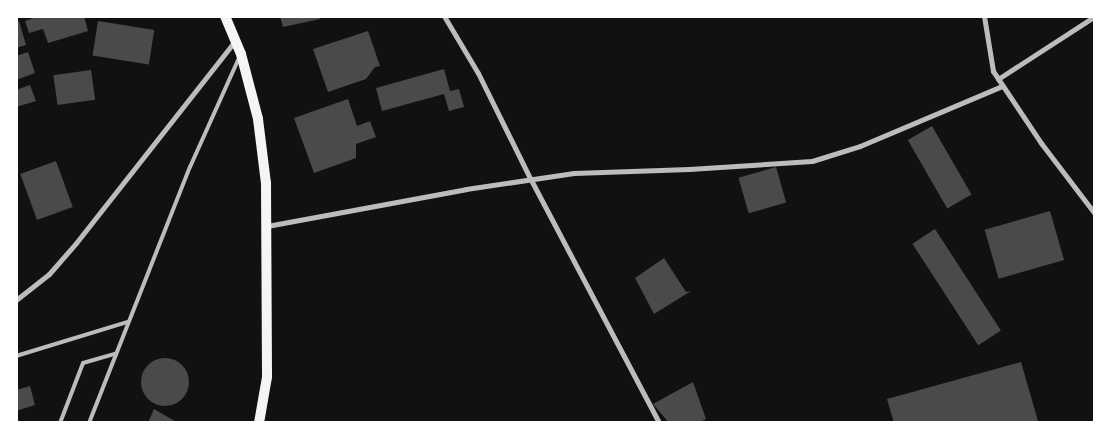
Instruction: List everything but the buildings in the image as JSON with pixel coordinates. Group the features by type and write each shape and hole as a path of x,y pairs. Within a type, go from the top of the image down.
{"main road":[{"path":"225,16 241,54 258,119 266,183 267,377 259,423"}],"street":[{"path":"444,16 478,73 530,178 659,423"},
{"path":"984,16 990,58 998,79 1095,214"},
{"path":"998,79 1095,16"},
{"path":"16,300 49,274 76,243 236,41"},
{"path":"267,226 530,178 574,173 679,170 812,161 860,146 1002,86"}],"lane":[{"path":"89,423 127,322 190,167 241,54"},
{"path":"16,356 127,322"},
{"path":"60,423 83,363 115,354"}]}
